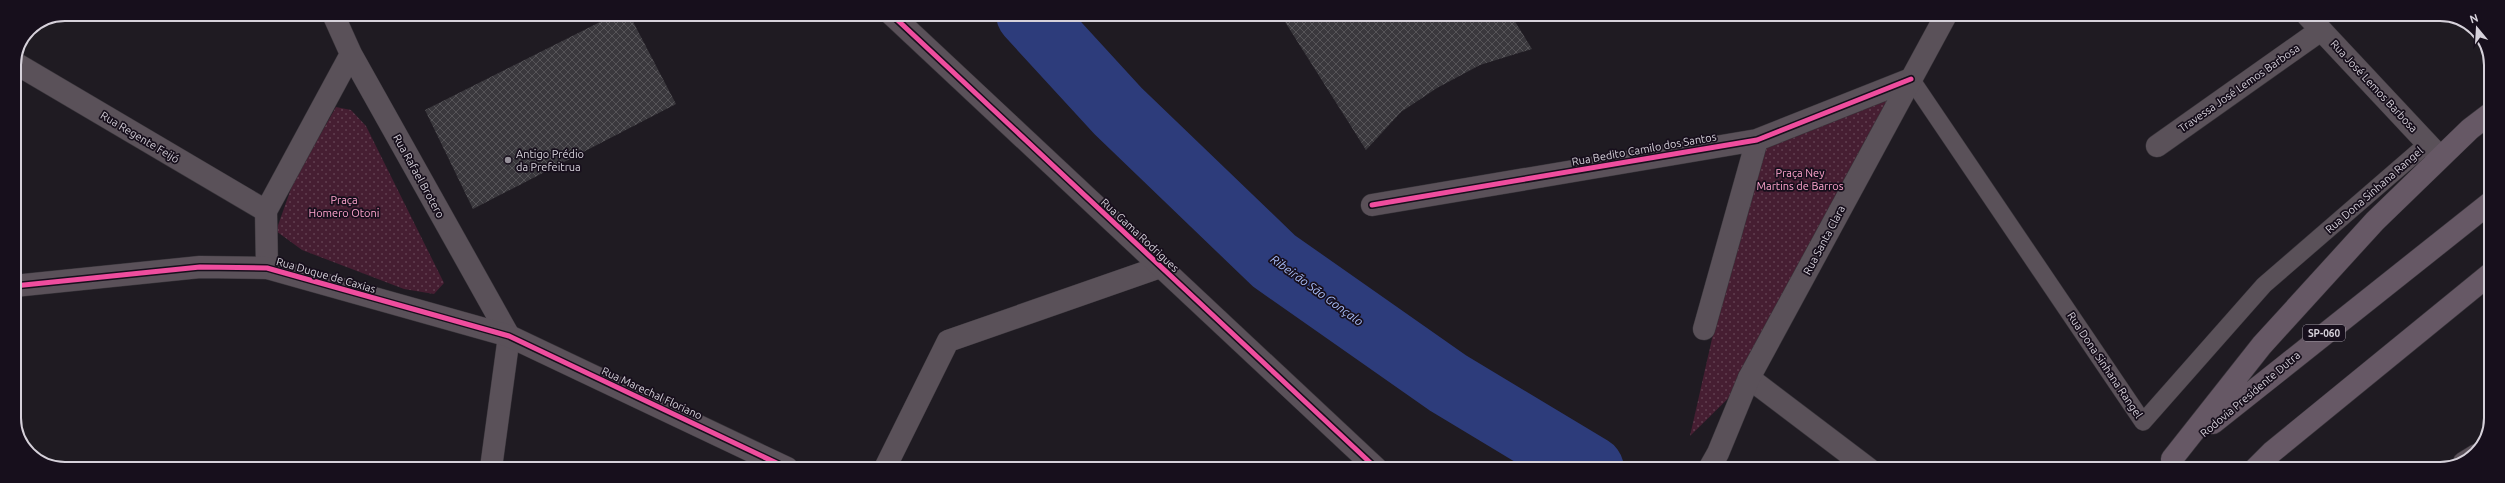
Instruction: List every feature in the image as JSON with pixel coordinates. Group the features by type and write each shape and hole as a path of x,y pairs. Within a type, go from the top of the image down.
{"highway":[{"path":"2169,462 2262,345 2375,221 2434,151 2470,129 2484,118"},
{"name":"Rodovia Presidente Dutra","path":"2169,462 2230,408 2484,208"},
{"path":"2262,462 2272,452 2484,279"}],"street":[{"name":"Rua Rafael Brotero","path":"336,21 351,54 509,336"},
{"name":"Rua Gama Rodrigues","path":"898,21 1369,462"},
{"name":"Rua Santa Clara","path":"1713,461 1749,378 1943,21"},
{"name":"Travessa José Lemos Barbosa","path":"2157,146 2314,22"},
{"name":"Rua José Lemos Barbosa","path":"2314,22 2434,151"},
{"path":"267,268 266,211 351,54"},
{"name":"Rua Regente Feijó","path":"21,67 266,211"},
{"name":"Rua Bedito Camilo dos Santos","path":"1372,205 1757,140 1911,79"},
{"path":"1704,329 1757,140"},
{"name":"Rua Duque de Caxias","path":"21,285 200,267 267,268 509,336"},
{"name":"Rua Gama Rodrigues","path":"888,462 948,341 1160,267"},
{"path":"492,462 509,336"},
{"name":"Rua Marechal Floriano","path":"509,336 774,462"},
{"path":"1749,378 1860,462"}],"lane":[{"name":"Rua Dona Sinhana Rangel","path":"1911,79 2143,422 2264,285 2434,151"}],"green space":[{"name":"Praça Ney Martins de Barros","path":"1911,79 1749,378 1690,436 1757,140"},
{"name":"Praça Homero Otoni","path":"336,107 351,110 366,126 444,283 434,294 404,289 302,250 276,231 294,180"}],"building":[{"name":"Antigo Prédio da Prefeitrua","path":"602,21 633,21 676,104 473,209 425,110"},
{"path":"1284,21 1515,21 1532,49 1480,65 1437,88 1401,112 1366,150"}],"waterway":[{"name":"Ribeirão São Gonçalo","path":"1035,21 1118,111 1274,261 1448,383 1579,462"}],"cycle path":[{"path":"898,21 1370,462"},
{"path":"1372,205 1757,140 1911,79"},
{"path":"21,285 200,267 267,268 509,336 774,462"}],"place":[{"name":"Antigo Prédio da Prefeitrua","path":"508,160"}]}
